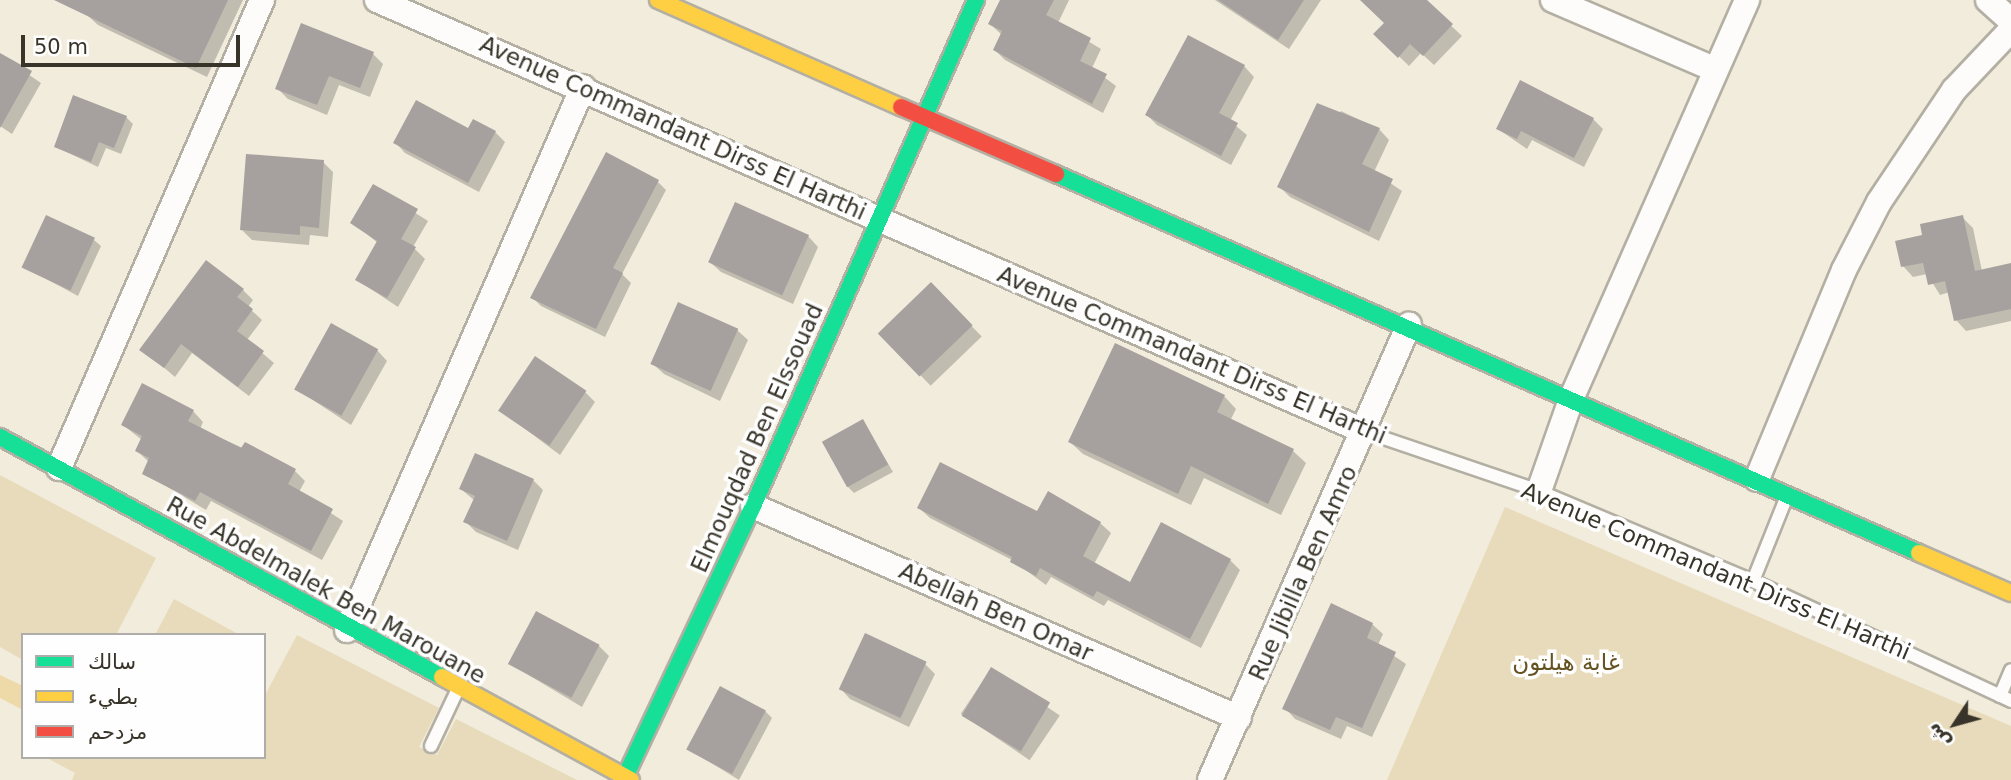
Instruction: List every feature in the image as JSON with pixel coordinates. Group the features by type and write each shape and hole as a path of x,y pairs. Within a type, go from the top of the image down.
{"street":[{"path":"59,468 262,0"},
{"name":"Avenue Commandant Dirss El Harthi","path":"377,0 583,87 1366,432"},
{"path":"658,0 1409,325 2011,593"},
{"name":"Elmouqdad Ben Elssouad","path":"628,779 753,506 976,0"},
{"path":"1553,0 1716,70"},
{"path":"1539,491 1572,397 1747,0"},
{"path":"1988,0 2011,22"},
{"path":"1757,480 1844,270 1879,202 1954,90 2011,30"},
{"path":"347,630 583,87"},
{"name":"Rue Jibilla Ben Amro","path":"1210,780 1366,432 1409,325"},
{"name":"Rue Abdelmalek Ben Marouane","path":"0,437 347,630 628,779"},
{"name":"Abellah Ben Omar","path":"753,506 1239,718"}],"lane":[{"name":"Avenue Commandant Dirss El Harthi","path":"1366,432 1539,491 1753,581 2005,698"},
{"path":"1753,581 1788,493"},
{"path":"2005,698 2011,670"},
{"path":"431,746 459,689"}],"green space":[{"path":"0,475 156,558 117,633 21,633 21,659 0,647"},
{"name":"غابة هيلتون","path":"1505,507 2011,726 2011,780 1387,780"},
{"path":"174,599 236,633 156,633"},
{"path":"297,635 439,708 419,747 437,755 456,719 577,780 72,780 75,773 49,759 266,759 266,693"}],"shaded area":[{"path":"0,675 21,685 21,709 0,698"}],"building":[{"path":"54,0 228,0 196,68"},
{"path":"1000,0 1054,0 1046,15 1091,38 1080,61 1107,74 1092,104 993,50 1002,31 988,24"},
{"path":"1218,0 1304,0 1278,40"},
{"path":"1360,0 1427,0 1453,24 1423,56 1410,44 1398,58 1373,34 1384,23"},
{"path":"301,23 374,52 360,88 329,76 317,105 275,89"},
{"path":"1188,35 1245,65 1219,113 1238,123 1221,156 1145,115"},
{"path":"0,53 32,71 0,128"},
{"path":"1520,80 1594,118 1574,158 1521,131 1517,139 1496,129"},
{"path":"73,95 127,116 114,148 99,142 91,162 54,147"},
{"path":"416,100 468,128 473,119 496,131 468,183 393,143"},
{"path":"1317,103 1380,128 1362,164 1393,179 1369,232 1277,187"},
{"path":"606,152 659,180 613,268 623,273 596,329 530,298"},
{"path":"246,154 324,160 319,228 300,226 300,235 240,230"},
{"path":"373,184 418,209 401,239 416,247 387,298 355,280 377,241 350,223"},
{"path":"735,202 809,235 782,295 708,262"},
{"path":"46,215 95,238 70,290 21,268"},
{"path":"1963,215 1975,271 2011,263 2011,309 1954,321 1945,281 1928,285 1923,263 1901,267 1895,241 1922,235 1920,224"},
{"path":"206,260 244,289 237,297 253,309 237,331 264,351 238,387 181,344 164,368 139,350"},
{"path":"931,282 973,325 919,377 878,333"},
{"path":"678,302 738,329 711,391 650,364"},
{"path":"331,323 378,349 341,416 294,389"},
{"path":"1115,343 1225,395 1217,412 1294,449 1268,504 1191,466 1178,494 1068,442"},
{"path":"535,356 586,391 549,445 498,411"},
{"path":"142,383 194,410 188,421 241,448 245,442 296,469 288,484 333,509 311,551 200,492 195,501 142,474 149,458 135,451 142,436 121,425"},
{"path":"863,419 888,464 847,487 822,442"},
{"path":"475,453 534,479 507,541 463,522 475,496 459,489"},
{"path":"940,462 1037,511 1048,491 1101,522 1083,556 1130,582 1161,522 1231,559 1190,639 1097,591 1093,597 1040,568 1036,576 1010,562 1012,557 917,508"},
{"path":"1331,603 1373,623 1367,638 1396,652 1362,728 1336,717 1330,730 1282,709"},
{"path":"536,611 600,645 571,698 508,664"},
{"path":"865,633 927,662 900,718 839,689"},
{"path":"991,667 1050,703 1021,751 962,716"},
{"path":"720,686 766,710 732,774 686,750"}],"traffic: fast":[{"path":"625,777 753,506 976,0"},
{"path":"1056,174 1919,553"},
{"path":"0,437 442,677"}],"traffic: slow":[{"path":"658,0 901,107"},
{"path":"1919,553 2011,593"},
{"path":"442,677 631,780"}],"traffic: jam":[{"path":"901,107 1056,174"}]}
